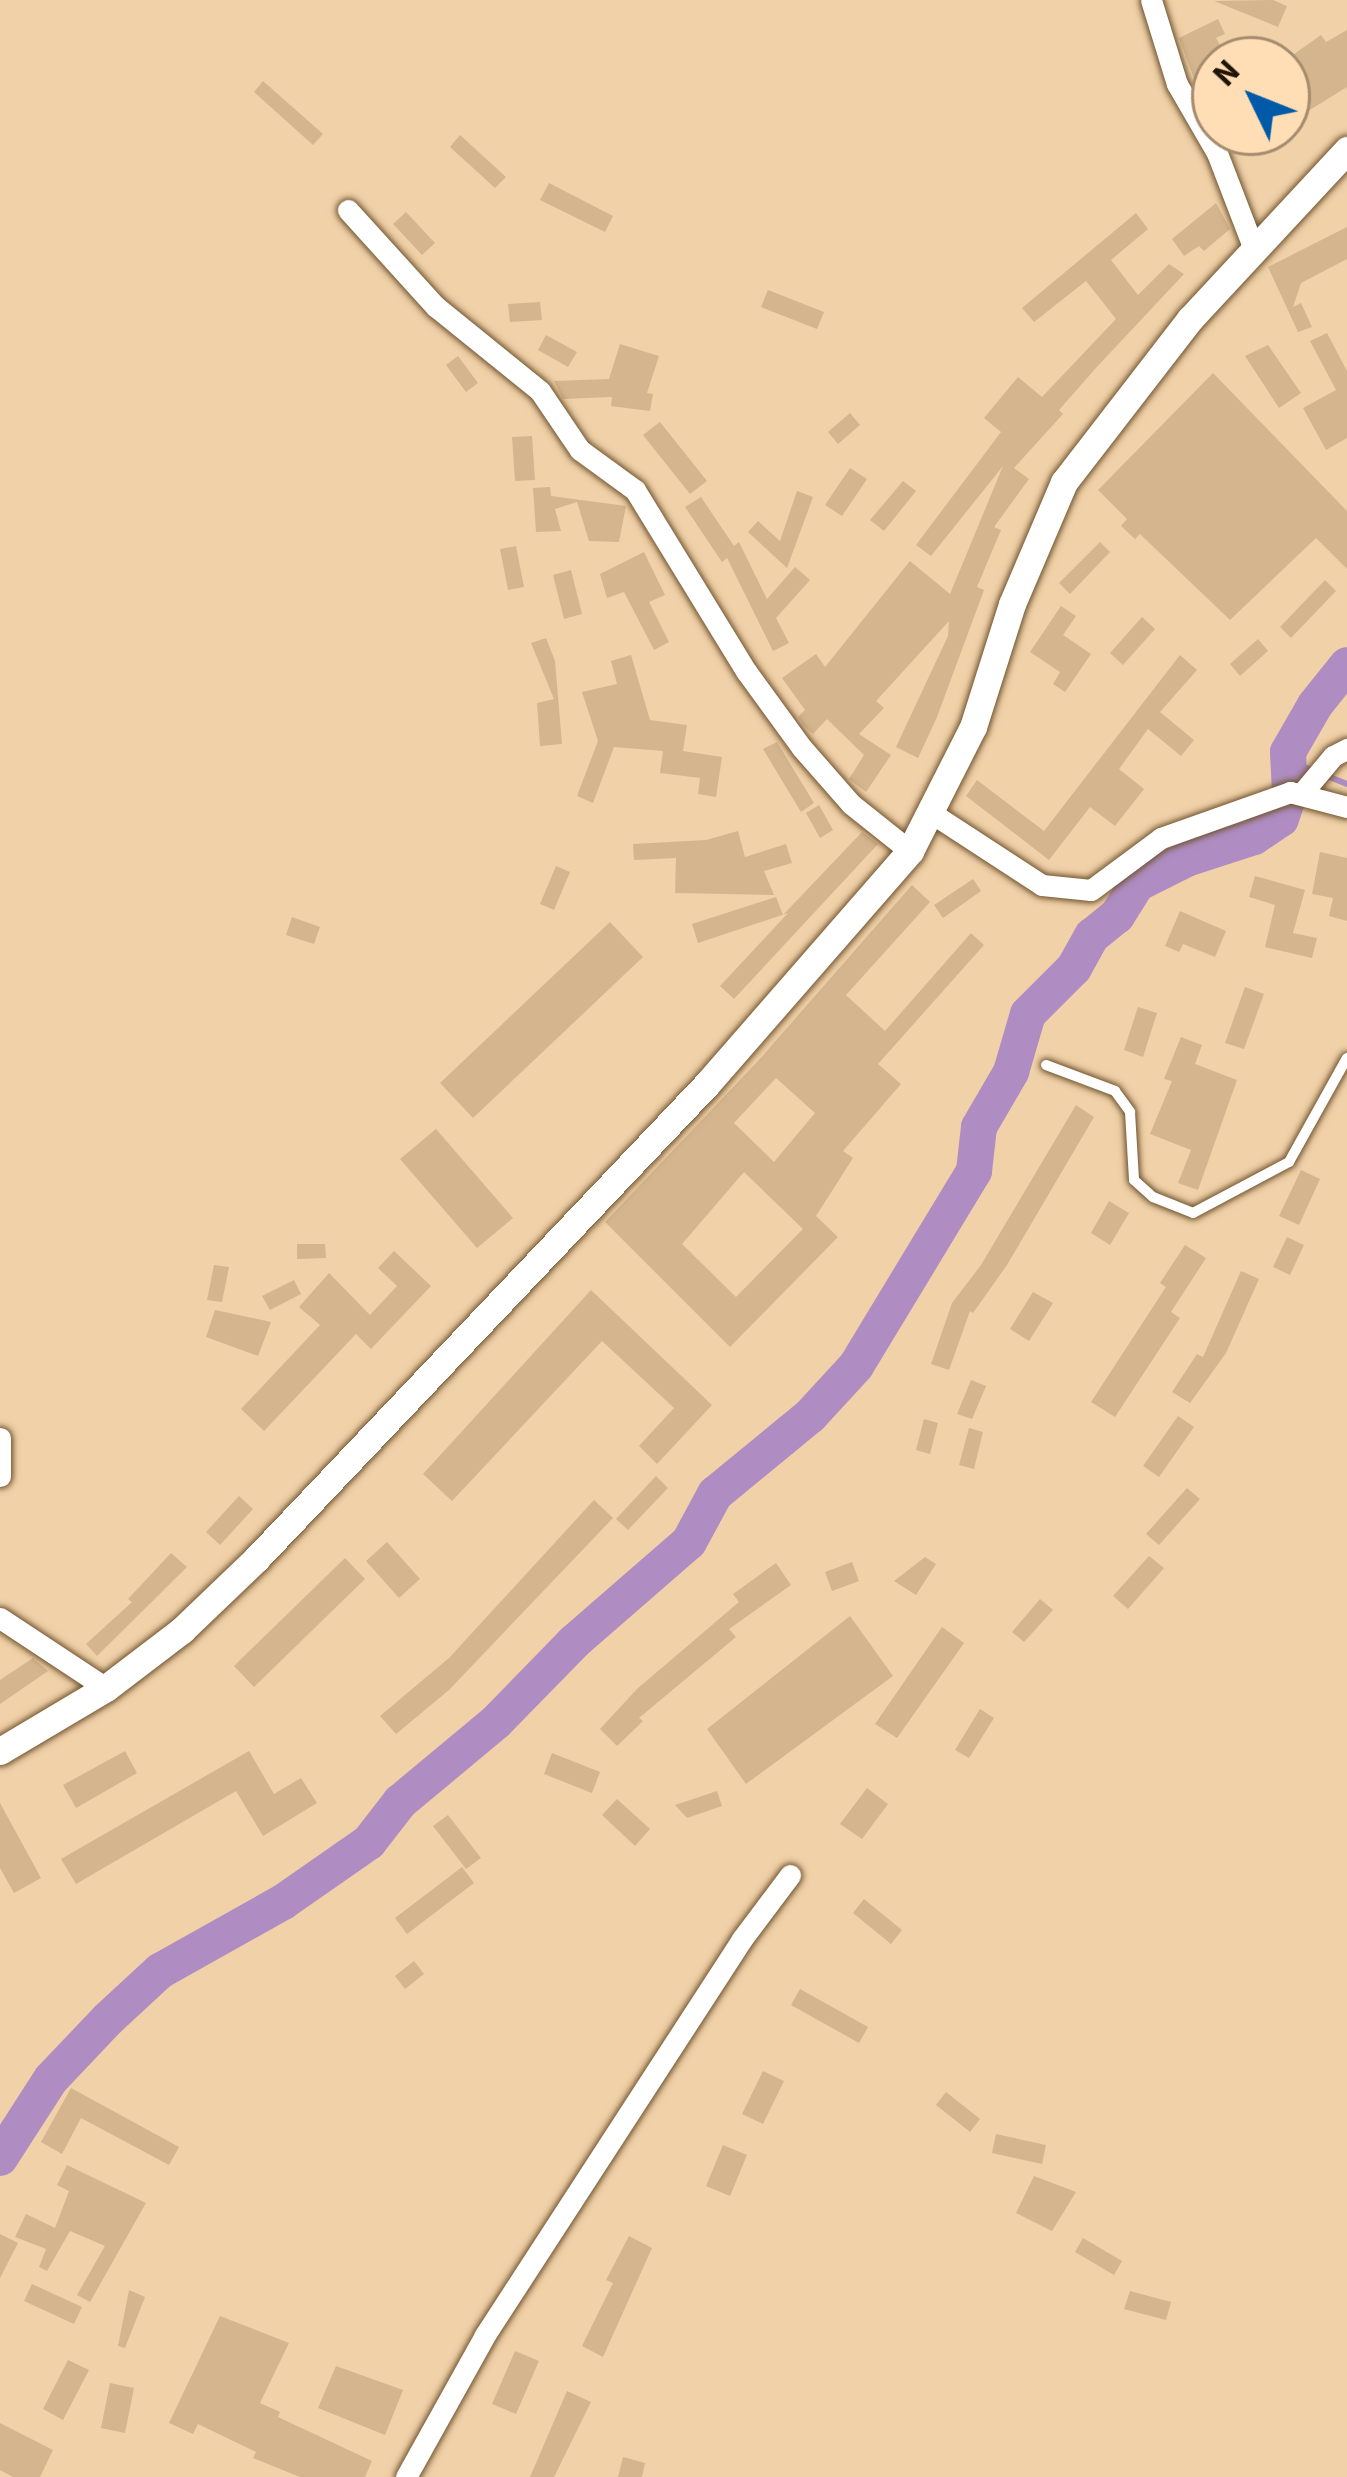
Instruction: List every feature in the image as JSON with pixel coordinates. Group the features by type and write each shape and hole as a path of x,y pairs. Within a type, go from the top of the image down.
{"street":[{"path":"1151,0 1177,84 1217,153 1253,247"},
{"path":"0,1751 106,1688 182,1630 257,1558 707,1084 921,833 974,727 1026,568 1064,482 1109,418 1253,247 1347,150"},
{"path":"348,210 435,306 540,391 580,450 635,490 746,671 802,748 851,804 1042,885 1091,890 1161,838 1302,793 1333,756 1347,749"},
{"path":"1302,793 1347,807"},
{"path":"0,1438 0,1476"},
{"path":"0,1618 106,1688"},
{"path":"406,2477 485,2335 570,2201 790,1875"}],"lane":[{"path":"1046,1065 1115,1091 1130,1112 1134,1180 1154,1197 1192,1213 1288,1162 1347,1058"}],"building":[{"path":"1273,0 1287,6 1278,27 1214,1"},
{"path":"1218,19 1225,34 1191,36 1191,70 1179,38"},
{"path":"1347,30 1347,87 1311,109 1311,42 1321,35 1326,42"},
{"path":"263,81 323,134 313,145 254,92"},
{"path":"460,135 506,177 495,188 450,147"},
{"path":"549,183 613,216 605,232 540,200"},
{"path":"1216,203 1230,229 1204,251 1199,246 1184,256 1172,239"},
{"path":"406,212 435,243 422,255 393,224"},
{"path":"1136,213 1148,229 1111,260 1138,295 1169,264 1184,274 1059,410 1063,414 1014,468 1029,479 994,527 1001,530 977,587 984,590 937,717 918,758 896,747 948,636 949,621 876,701 884,708 859,734 891,755 866,792 849,779 864,755 827,719 813,734 804,726 798,717 805,710 782,678 816,654 825,667 910,561 950,594 1003,466 931,556 916,545 1001,432 984,418 1018,377 1042,397 1116,319 1086,281 1034,322 1022,308"},
{"path":"1347,227 1347,259 1301,283 1293,307 1301,303 1312,327 1298,332 1268,267"},
{"path":"768,290 824,312 817,329 761,307"},
{"path":"540,302 542,320 510,322 508,304"},
{"path":"1327,333 1347,371 1347,438 1326,450 1303,408 1336,390 1310,341"},
{"path":"546,335 577,352 568,367 538,350"},
{"path":"620,344 659,356 647,393 653,394 650,411 611,406 612,397 563,399 554,381 609,379"},
{"path":"1268,345 1301,393 1279,408 1245,356"},
{"path":"458,356 478,383 466,392 446,365"},
{"path":"1213,373 1347,511 1347,569 1316,538 1230,620 1140,534 1135,539 1121,526 1127,519 1098,490"},
{"path":"850,413 860,425 838,444 828,432"},
{"path":"660,422 707,481 690,494 643,435"},
{"path":"532,436 535,480 515,481 512,437"},
{"path":"850,468 867,479 842,516 825,505"},
{"path":"903,481 916,491 884,531 870,520"},
{"path":"550,487 551,496 626,506 619,542 589,541 577,502 555,509 561,531 536,532 533,488"},
{"path":"797,491 813,497 787,568 748,532 758,521 780,541"},
{"path":"701,497 734,546 739,542 767,599 795,567 810,580 776,618 789,643 773,651 727,558 722,562 685,507"},
{"path":"1100,542 1110,552 1070,594 1059,583"},
{"path":"516,546 524,587 508,590 500,549"},
{"path":"644,552 665,595 649,602 669,642 654,650 624,592 607,598 600,574"},
{"path":"571,570 582,614 564,619 553,575"},
{"path":"1325,580 1336,591 1291,638 1280,627"},
{"path":"1061,606 1076,616 1063,635 1091,654 1065,692 1053,684 1060,672 1030,652"},
{"path":"1142,617 1155,629 1123,665 1110,653"},
{"path":"546,638 555,661 562,744 540,746 537,703 554,699 531,643"},
{"path":"1258,639 1268,651 1240,676 1230,664"},
{"path":"631,655 650,720 687,725 683,751 722,757 716,797 698,794 700,778 660,773 663,751 614,747 593,803 577,796 598,741 582,692 617,684 611,661"},
{"path":"1180,655 1197,670 1160,712 1194,740 1181,756 1148,729 1119,769 1144,789 1115,826 1090,807 1049,860 966,796 977,780 1044,831"},
{"path":"777,742 814,803 801,812 763,749"},
{"path":"819,805 833,830 820,838 806,813"},
{"path":"738,831 745,857 786,844 792,863 764,871 774,895 675,893 676,858 634,860 633,844 706,840"},
{"path":"862,832 878,844 734,999 720,986 788,913 783,915"},
{"path":"1320,852 1347,858 1347,921 1329,916 1333,898 1312,894"},
{"path":"556,866 570,872 554,910 540,904"},
{"path":"1255,876 1305,890 1293,933 1317,938 1312,958 1265,947 1275,905 1249,897"},
{"path":"973,879 981,891 943,918 934,905"},
{"path":"912,885 930,902 846,995 885,1031 971,933 984,945 878,1064 901,1084 843,1151 853,1158 816,1216 838,1237 730,1347 605,1222 758,1061","holes":["776,1078 815,1113 774,1162 734,1123","744,1172 803,1229 736,1297 682,1244"]},
{"path":"776,897 783,915 698,943 692,924"},
{"path":"1180,911 1226,931 1215,957 1183,944 1179,952 1165,946"},
{"path":"292,917 320,927 314,944 286,935"},
{"path":"610,922 643,957 473,1118 440,1083"},
{"path":"1245,987 1264,994 1244,1049 1225,1043"},
{"path":"1138,1007 1157,1013 1143,1057 1124,1050"},
{"path":"1181,1037 1202,1045 1195,1064 1237,1080 1198,1190 1178,1183 1191,1150 1150,1134 1172,1081 1164,1079"},
{"path":"1076,1105 1094,1117 1007,1265 970,1311 949,1370 931,1364 952,1303 981,1265"},
{"path":"436,1129 513,1218 477,1248 400,1159"},
{"path":"1301,1170 1320,1179 1299,1225 1279,1216"},
{"path":"1109,1201 1129,1213 1110,1245 1091,1233"},
{"path":"1287,1237 1304,1245 1290,1275 1273,1267"},
{"path":"297,1244 325,1244 326,1258 297,1259"},
{"path":"1185,1245 1206,1258 1171,1312 1180,1318 1115,1417 1091,1402 1166,1287 1160,1283"},
{"path":"394,1251 431,1286 371,1349 356,1334 264,1431 241,1409 320,1325 299,1307 329,1273 370,1315 397,1286 378,1268"},
{"path":"214,1265 229,1267 222,1302 207,1300"},
{"path":"1241,1271 1259,1279 1226,1353 1190,1403 1172,1392 1197,1354 1203,1357"},
{"path":"294,1280 301,1294 270,1310 262,1296"},
{"path":"591,1290 712,1405 657,1464 639,1446 674,1408 602,1341 452,1501 423,1474"},
{"path":"1033,1292 1053,1303 1029,1341 1010,1329"},
{"path":"215,1310 271,1322 258,1356 206,1337"},
{"path":"971,1380 986,1386 972,1419 957,1414"},
{"path":"1178,1416 1194,1427 1159,1477 1143,1466"},
{"path":"924,1419 938,1423 930,1454 916,1450"},
{"path":"969,1428 983,1432 974,1469 959,1465"},
{"path":"656,1476 668,1488 628,1530 616,1519"},
{"path":"1187,1488 1200,1499 1159,1545 1146,1534"},
{"path":"239,1496 253,1509 220,1545 206,1532"},
{"path":"594,1500 613,1518 449,1690 396,1734 380,1716 449,1658"},
{"path":"387,1542 420,1579 399,1598 366,1561"},
{"path":"171,1553 187,1567 97,1656 86,1644 132,1602 128,1599"},
{"path":"1149,1556 1164,1568 1128,1609 1113,1596"},
{"path":"925,1557 936,1564 916,1595 894,1581"},
{"path":"345,1558 365,1579 254,1687 234,1666"},
{"path":"852,1562 859,1581 832,1591 825,1572"},
{"path":"776,1563 791,1585 729,1629 736,1637 639,1718 643,1721 617,1746 600,1729 637,1689 739,1602 733,1594"},
{"path":"1040,1599 1053,1610 1024,1642 1012,1632"},
{"path":"850,1616 893,1676 746,1784 707,1729"},
{"path":"942,1627 964,1643 897,1738 875,1724"},
{"path":"33,1658 48,1671 0,1704 0,1680"},
{"path":"980,1709 994,1718 969,1758 955,1750"},
{"path":"125,1751 137,1773 76,1808 63,1785"},
{"path":"249,1751 274,1794 301,1778 317,1803 263,1836 236,1791 76,1884 61,1859"},
{"path":"552,1753 600,1772 592,1793 544,1774"},
{"path":"867,1788 888,1804 862,1839 840,1824"},
{"path":"717,1791 722,1806 687,1818 675,1805"},
{"path":"617,1799 650,1829 635,1846 602,1815"},
{"path":"0,1803 41,1878 14,1893 0,1868"},
{"path":"448,1815 481,1858 466,1869 433,1826"},
{"path":"462,1867 474,1883 407,1934 395,1918"},
{"path":"864,1899 902,1930 891,1944 853,1913"},
{"path":"414,1961 424,1974 405,1989 395,1976"},
{"path":"800,1989 868,2027 859,2043 791,2005"},
{"path":"763,2071 784,2081 763,2124 742,2114"},
{"path":"71,2088 179,2147 169,2165 81,2118 62,2154 41,2142"},
{"path":"946,2092 980,2119 970,2132 936,2105"},
{"path":"996,2134 1046,2145 1042,2164 992,2153"},
{"path":"723,2145 747,2155 730,2196 706,2186"},
{"path":"67,2165 146,2203 90,2302 77,2295 105,2246 70,2231 47,2271 39,2267 46,2249 15,2237 26,2214 55,2228 69,2191 57,2185"},
{"path":"1034,2176 1076,2192 1052,2231 1016,2213"},
{"path":"0,2234 18,2243 0,2278"},
{"path":"629,2236 652,2248 603,2357 582,2346 613,2283 606,2280"},
{"path":"1083,2238 1122,2261 1114,2275 1075,2252"},
{"path":"32,2284 82,2307 74,2324 24,2301"},
{"path":"129,2290 145,2297 125,2348 118,2346"},
{"path":"1130,2291 1171,2302 1166,2320 1124,2309"},
{"path":"220,2316 289,2343 260,2403 280,2412 278,2417 372,2461 365,2477 300,2477 253,2458 256,2452 198,2424 193,2434 169,2423"},
{"path":"515,2351 539,2361 516,2414 492,2404"},
{"path":"68,2360 89,2370 63,2420 43,2409"},
{"path":"336,2366 403,2390 385,2435 318,2408"},
{"path":"110,2383 134,2388 125,2433 101,2428"},
{"path":"567,2391 591,2402 554,2477 530,2477"},
{"path":"0,2423 53,2450 40,2477 13,2477 0,2470"},
{"path":"623,2457 645,2463 642,2477 618,2477"}],"waterway":[{"path":"0,2158 51,2079 108,2019 160,1971 283,1902 369,1842 400,1802 496,1722 574,1642 689,1542 715,1494 810,1416 856,1366 974,1171 979,1127 1011,1072 1028,1014 1074,968 1092,936 1117,916 1137,884 1189,858 1254,837 1281,819 1290,792 1288,752 1315,705 1347,665"},
{"path":"1290,781 1307,768 1347,784"}]}
